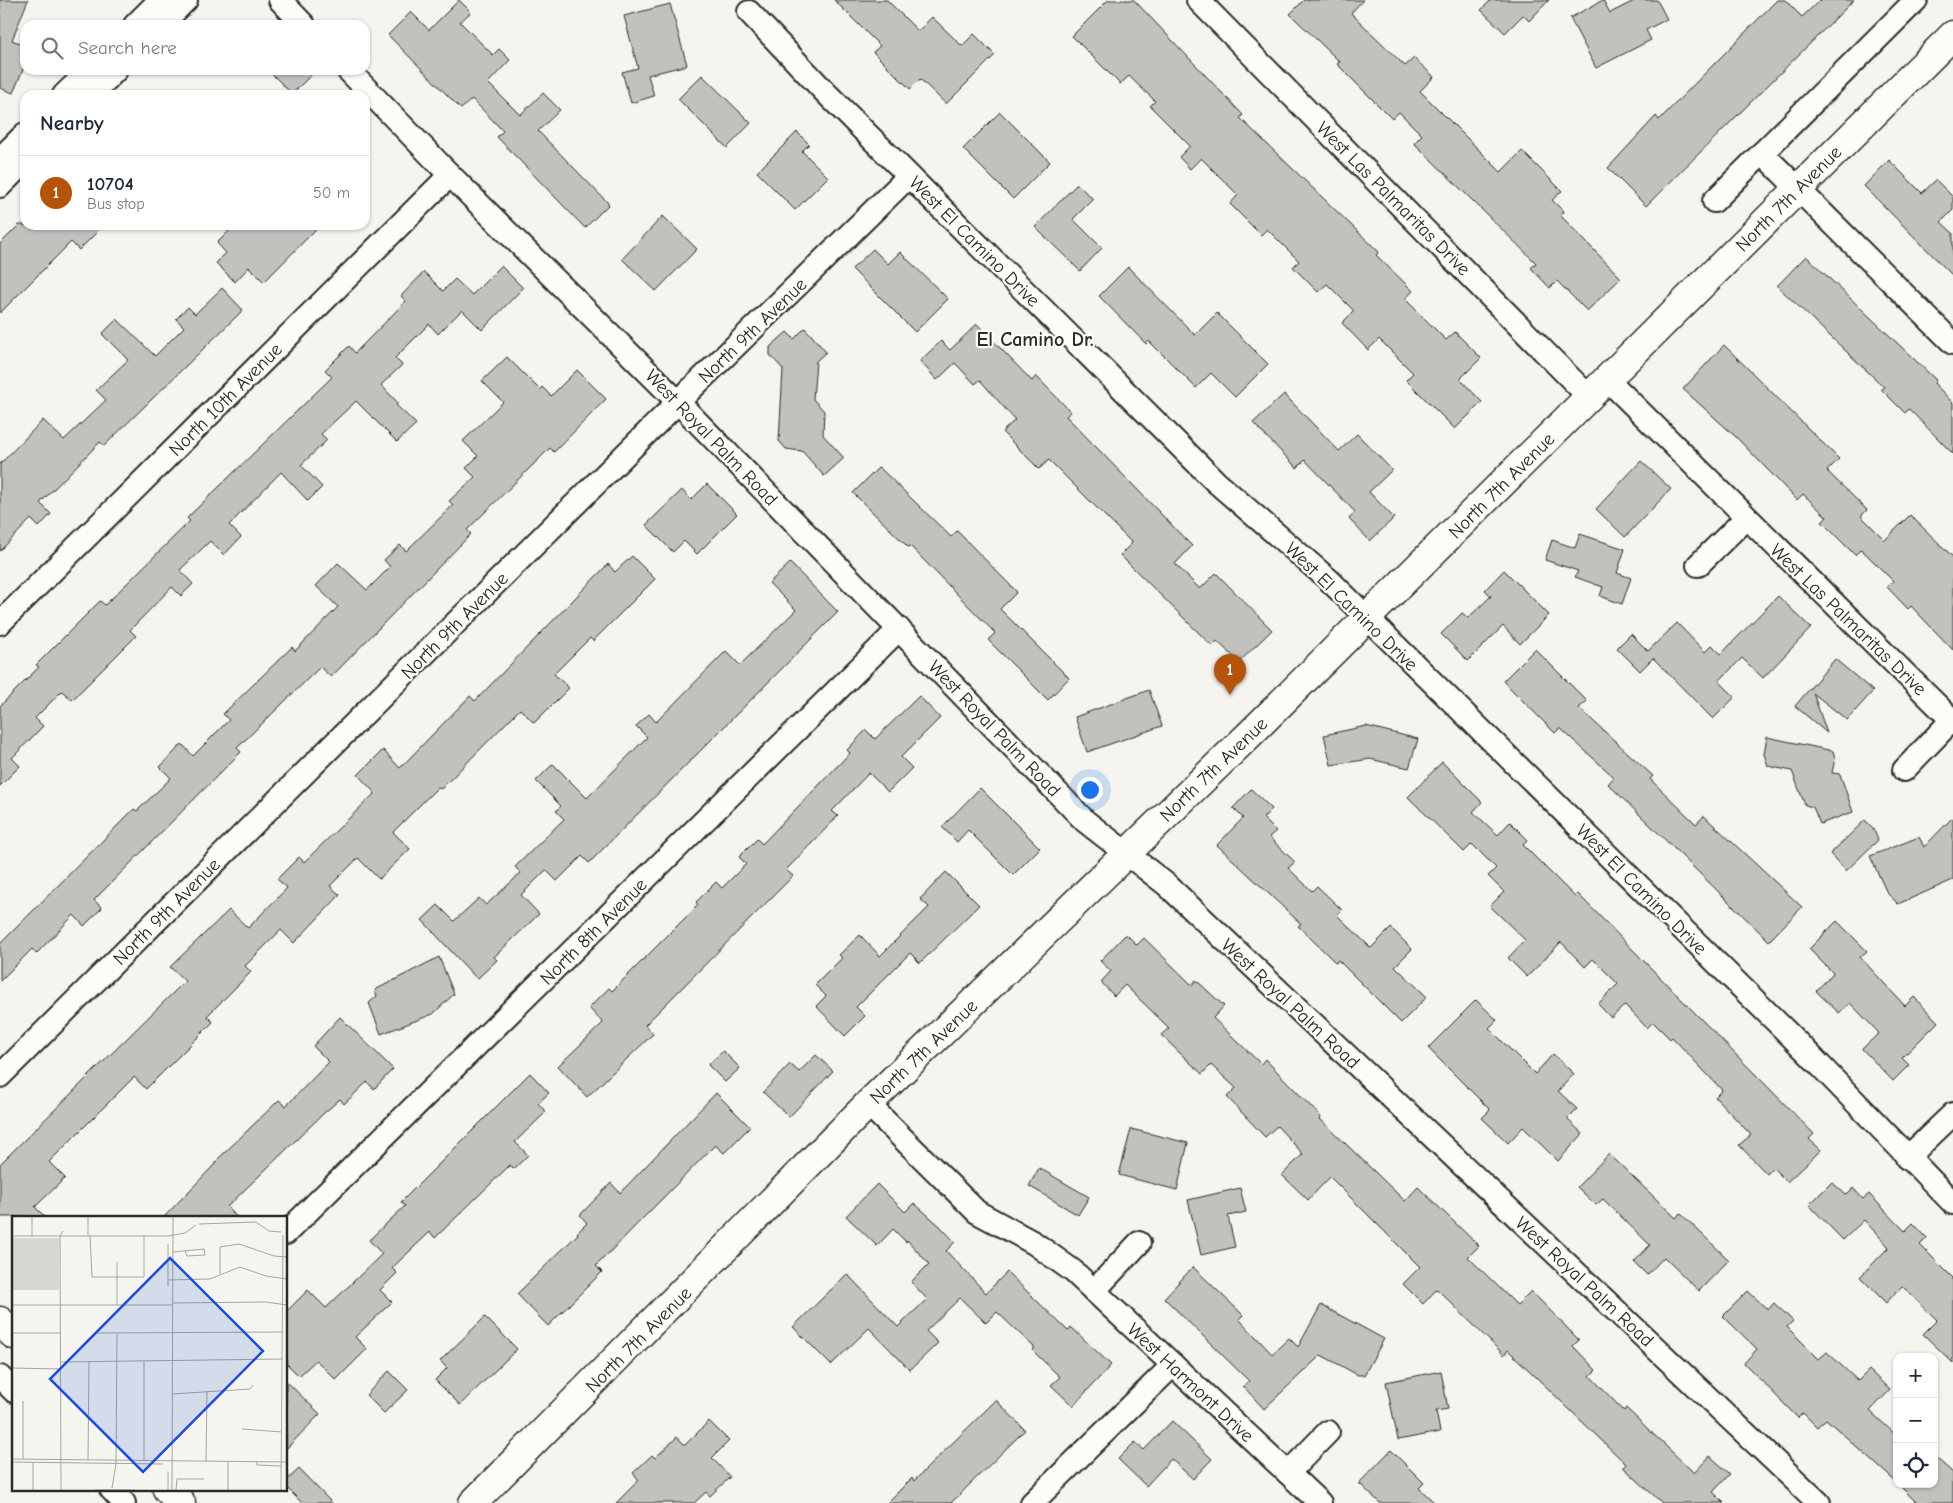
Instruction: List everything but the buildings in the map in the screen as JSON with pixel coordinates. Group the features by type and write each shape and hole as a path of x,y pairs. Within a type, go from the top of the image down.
{"main road":[{"name":"North 7th Avenue","path":"473,1503 868,1104 1252,732 1953,35"},
{"path":"0,1321 12,1332"},
{"path":"169,1490 181,1503"}],"street":[{"path":"280,0 299,20"},
{"name":"West Las Palmaritas Drive","path":"1198,0 1598,388 1746,518 1952,720 1904,770"},
{"path":"1714,201 1916,0"},
{"path":"143,20 173,2"},
{"path":"164,20 173,2"},
{"name":"West El Camino Drive","path":"749,12 909,176 1216,482 1329,580 1803,1048 1953,1203"},
{"path":"69,90 85,75"},
{"path":"96,90 111,75"},
{"name":"West Royal Palm Road","path":"353,75 367,90"},
{"name":"West Royal Palm Road","path":"370,93 678,402 1085,821 1168,885 1819,1503"},
{"path":"0,159 20,139"},
{"path":"1762,153 1953,343"},
{"path":"0,186 20,166"},
{"name":"North 10th Avenue","path":"0,623 450,175"},
{"name":"North 9th Avenue","path":"0,1076 678,402 909,176"},
{"path":"1698,565 1746,518"},
{"name":"North 8th Avenue","path":"288,1231 899,629"},
{"name":"West Harmont Drive","path":"868,1104 977,1212 1034,1243 1073,1271 1320,1503"},
{"path":"1908,1158 1953,1114"},
{"path":"1094,1291 1139,1243"},
{"path":"1032,1503 1173,1365"},
{"path":"0,1377 12,1389"},
{"path":"1288,1472 1328,1432"},
{"path":"112,1490 124,1503"}],"place":[{"name":"10704","path":"1230,695"}],"district":[{"name":"El Camino Dr.","path":"1035,339"}]}
